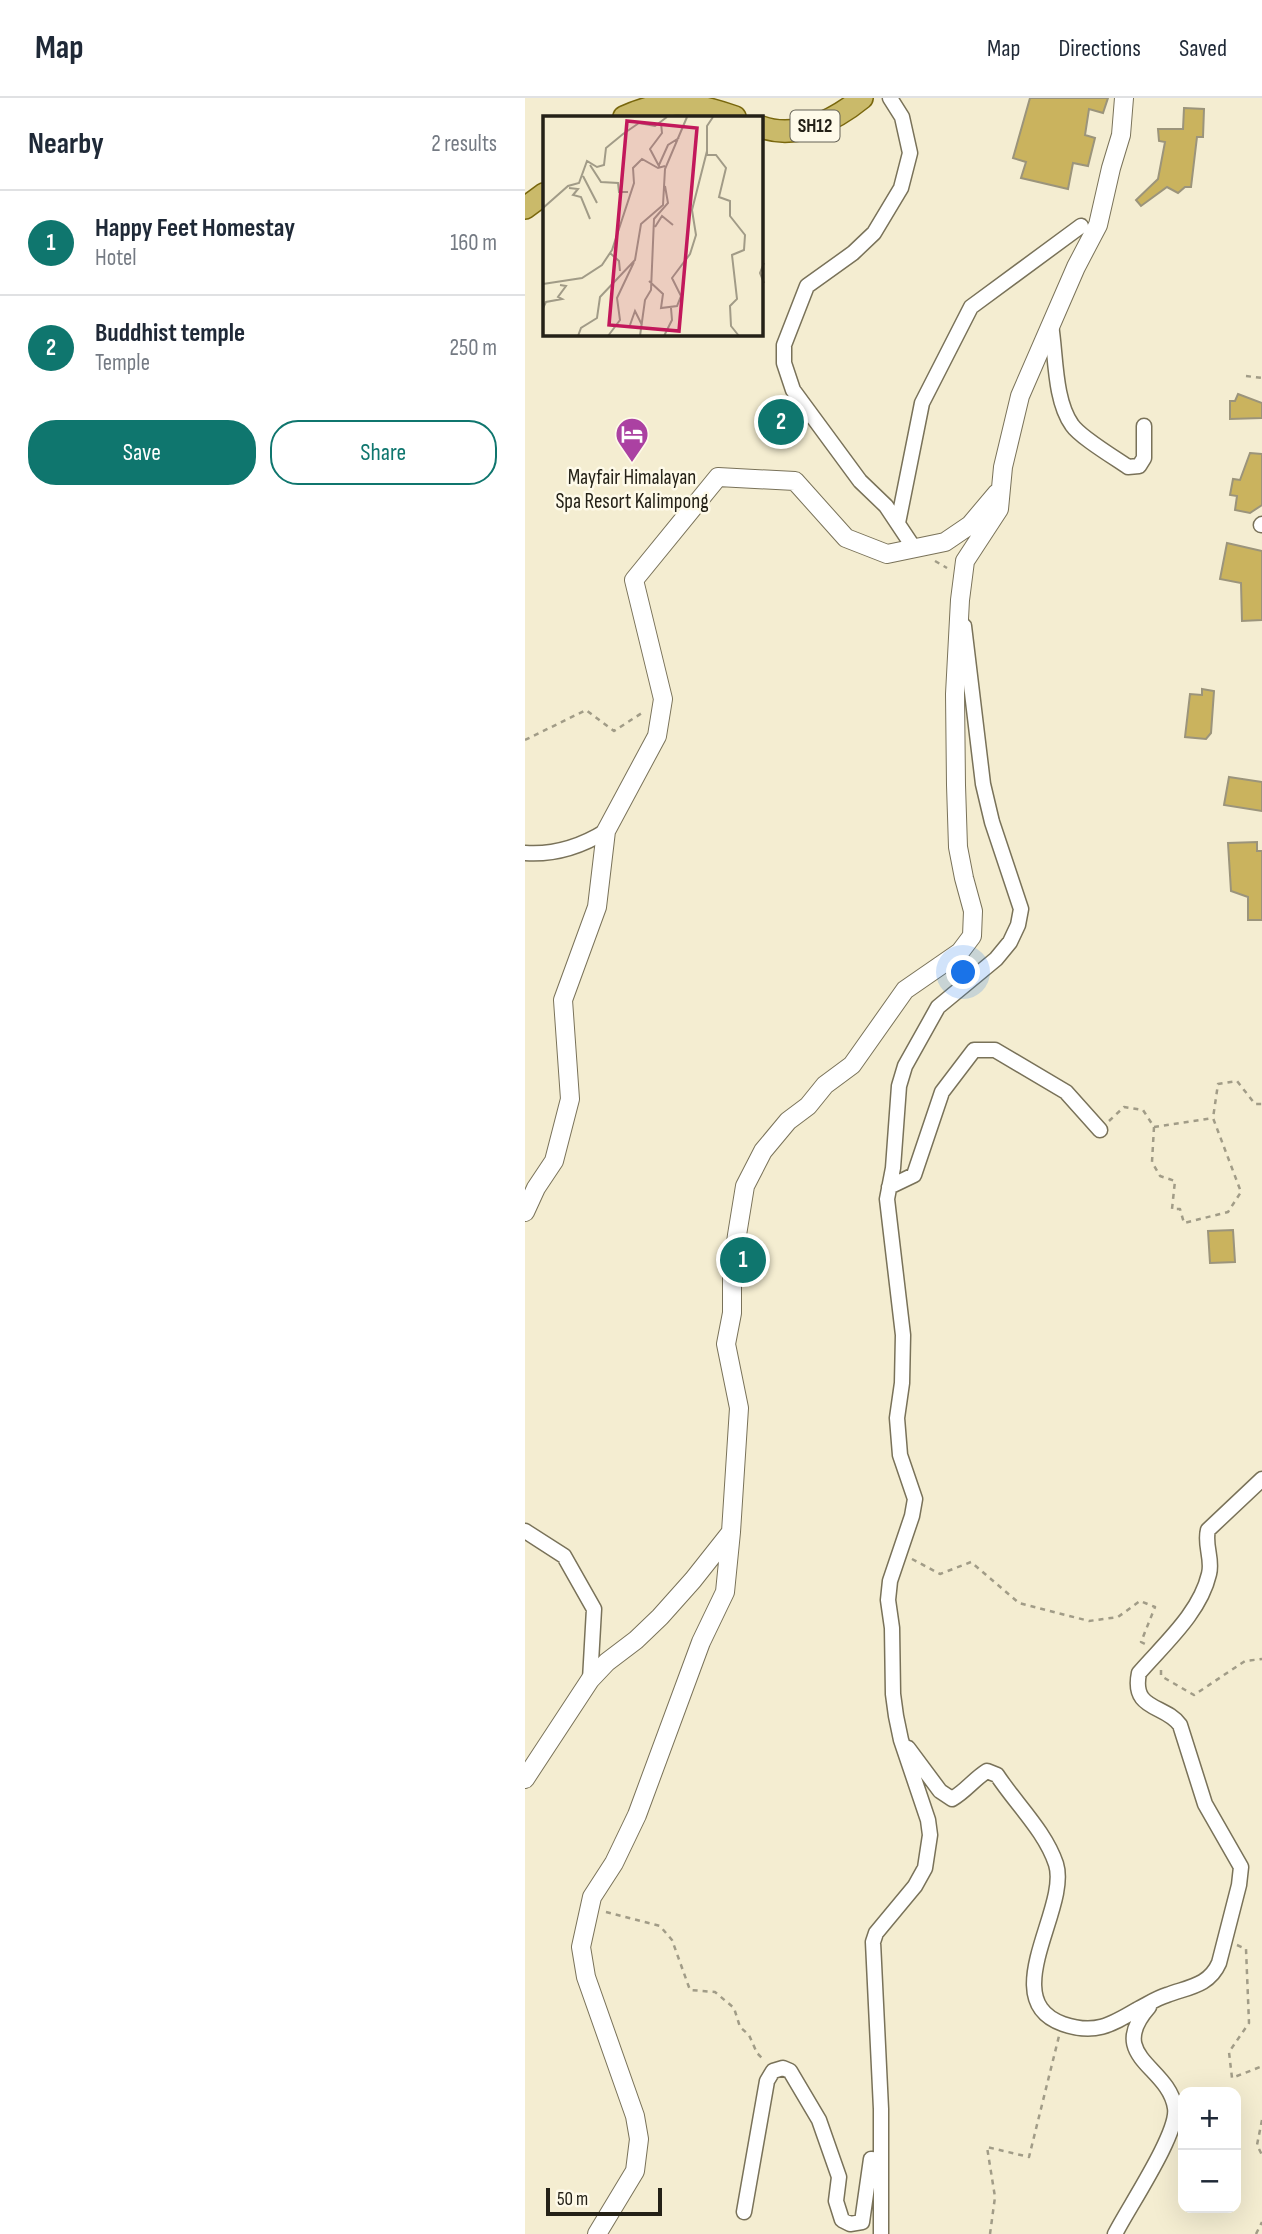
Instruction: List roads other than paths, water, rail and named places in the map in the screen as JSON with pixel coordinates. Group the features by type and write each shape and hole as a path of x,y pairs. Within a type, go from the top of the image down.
{"main road":[{"name":"SH12","path":"763,127 791,130 819,125 846,111 862,98"},
{"path":"626,116 652,102 673,99 695,103 732,116"},
{"path":"525,208 543,195"}],"street":[{"path":"890,98 902,117 909,153 901,188 874,233 853,253 807,286 783,345 784,363 793,390 860,481 886,506 914,548"},
{"path":"597,2234 635,2171 639,2140 635,2116 586,1978 581,1947 592,1897 614,1863 637,1815 701,1643 725,1592 739,1408 726,1344 732,1313 732,1272 745,1186 763,1151 788,1121 808,1105 825,1085 852,1065 905,990 960,952 972,936 973,911 958,847 955,694 965,561 999,509 1003,467 1020,396 1076,267 1098,225 1121,135 1124,98"},
{"path":"898,523 922,403 971,307 1081,226"},
{"path":"1051,325 1059,389 1072,427 1128,467 1139,466 1144,458 1145,426"},
{"path":"525,1212 536,1188 554,1161 570,1100 563,1000 597,906 606,831 657,736 663,699 634,580 718,477 795,481 846,538 887,554 945,542 970,525 993,501 1003,484"},
{"path":"881,2234 873,1942 876,1933 915,1886 925,1868 930,1835 928,1820 901,1740 893,1694 894,1651 888,1600 890,1581 915,1499 900,1455 897,1418 902,1383 903,1335 887,1199 896,1145 899,1086 905,1066 938,1007 996,959 1010,942 1018,925 1021,909 992,822 983,783 960,600"},
{"path":"525,853 562,850 591,840 606,831"},
{"path":"889,1187 914,1175 942,1091 974,1050 995,1051 1066,1092 1100,1130"},
{"path":"901,1740 940,1791 952,1799 966,1791 987,1771 997,1775 1037,1830 1056,1864 1059,1882 1057,1898 1037,1956 1035,1992 1044,2012 1063,2024 1088,2029 1103,2028 1154,2001 1203,1983 1214,1975 1241,1867 1205,1804 1180,1725 1143,1699 1137,1685 1139,1673 1188,1616 1202,1592 1209,1573 1210,1558 1206,1540 1208,1530 1262,1479"},
{"path":"525,1531 564,1556 594,1609 590,1680"},
{"path":"525,1779 590,1680 660,1617 731,1532"},
{"path":"1115,2234 1162,2151 1175,2122 1175,2106 1169,2092 1133,2044 1134,2028 1154,2001"},
{"path":"744,2212 767,2081 773,2071 783,2068 790,2071 819,2120 839,2177 836,2201 842,2220 850,2224 862,2222 871,2159 881,2160"}],"place":[{"name":"Buddhist temple","path":"781,422"},
{"name":"Mayfair Himalayan Spa Resort Kalimpong","path":"632,464"},
{"name":"Happy Feet Homestay","path":"743,1260"}]}
